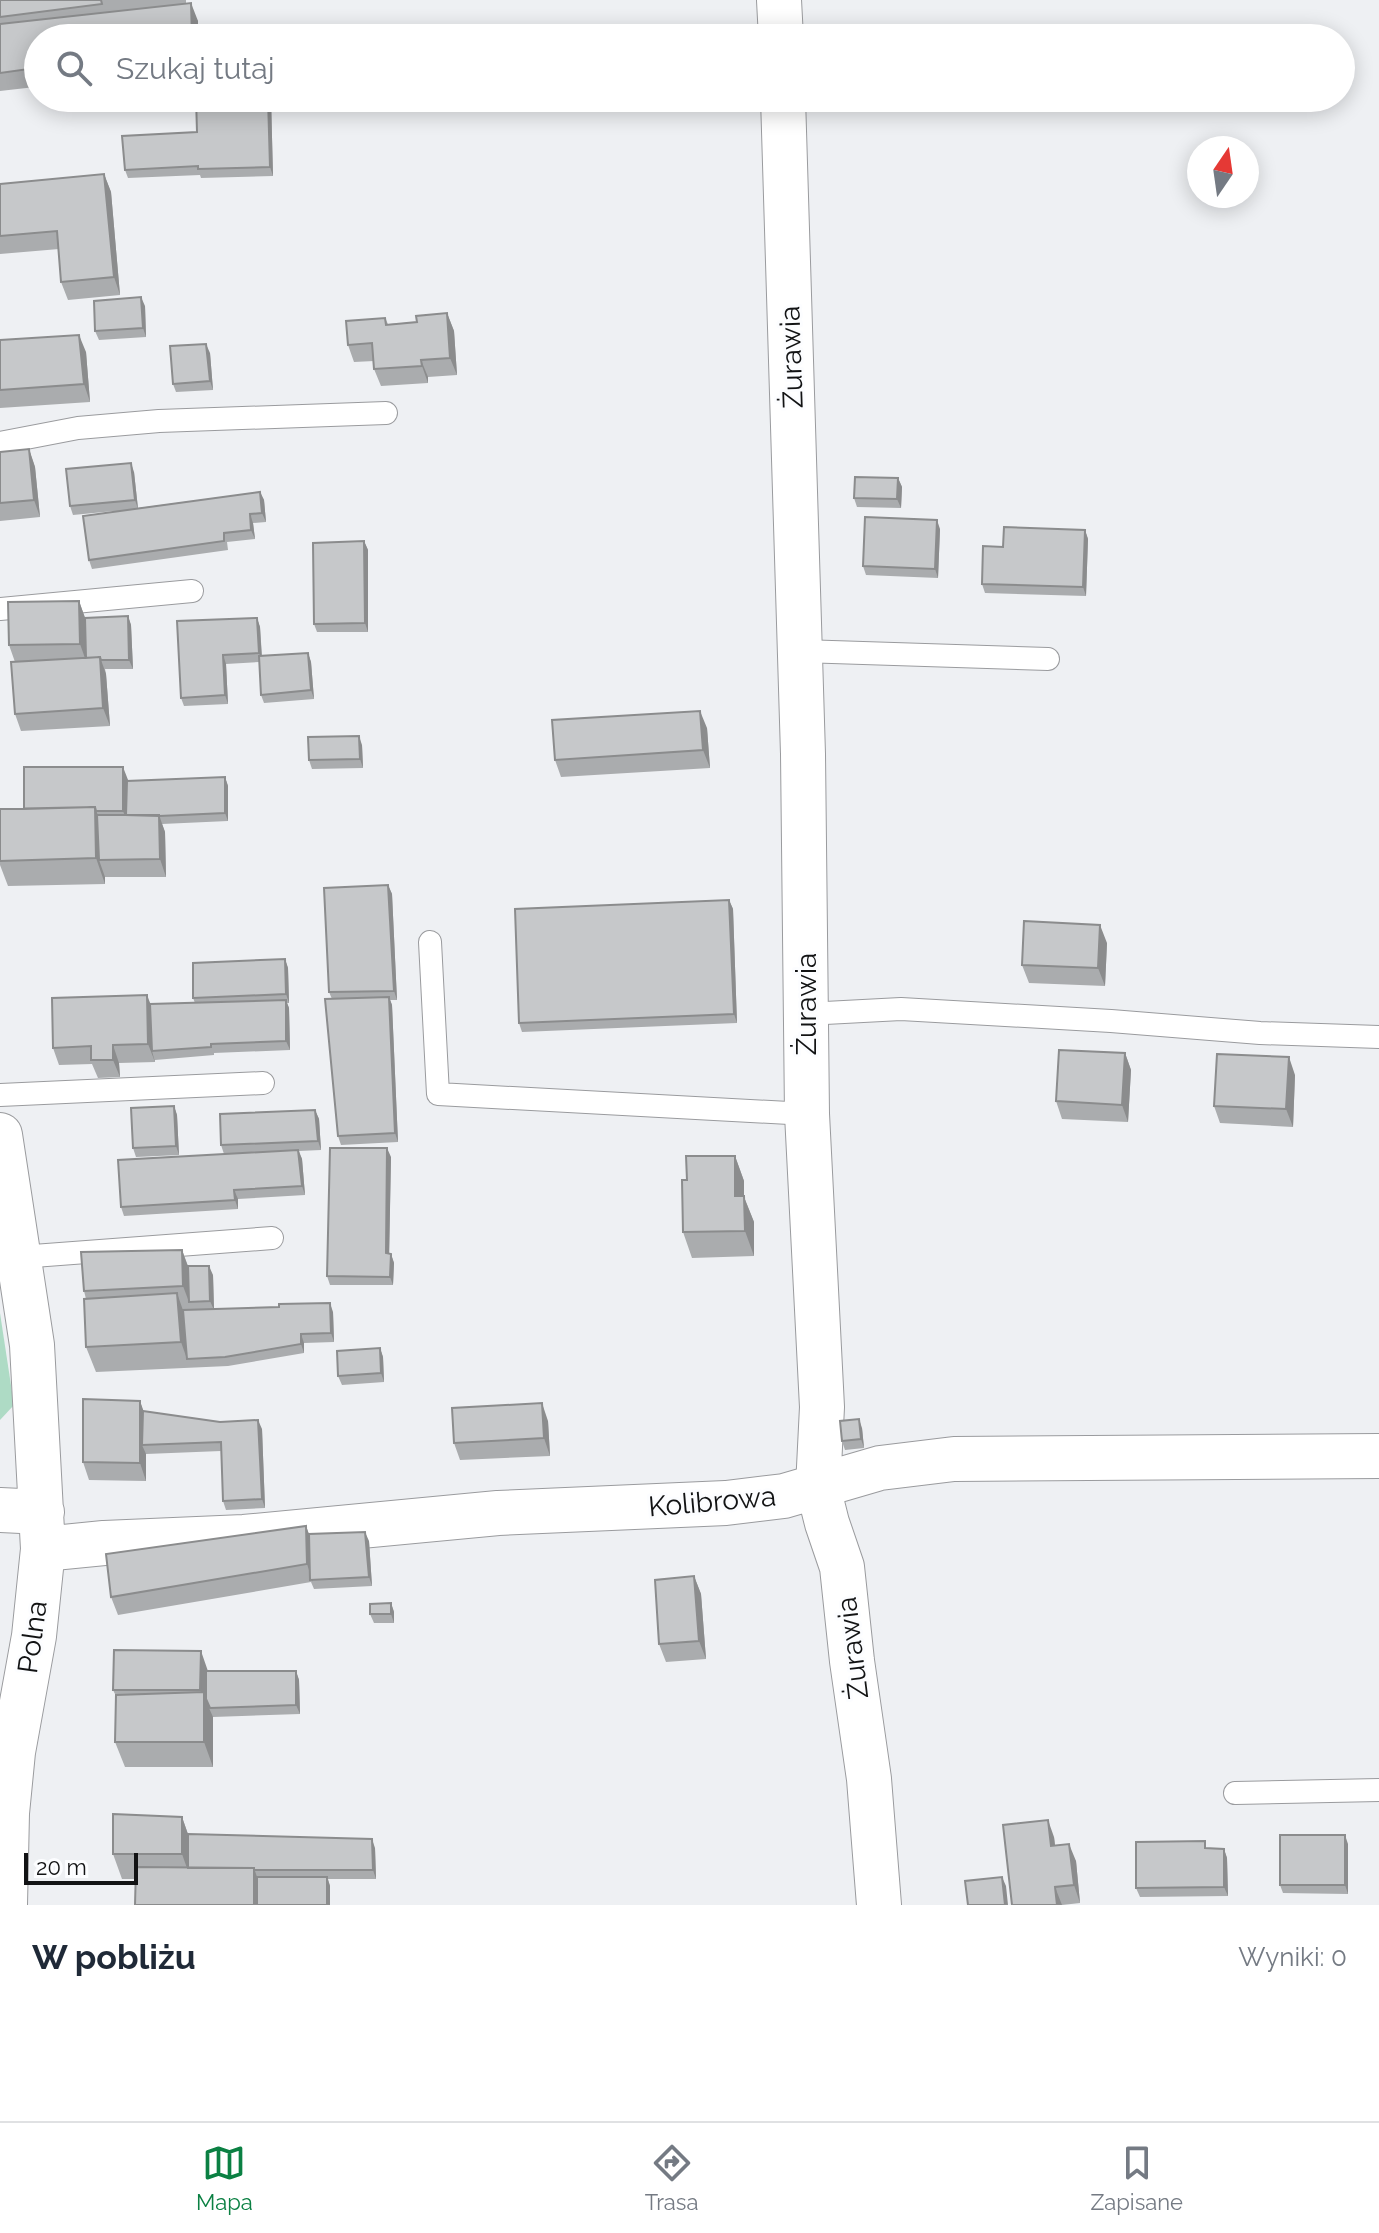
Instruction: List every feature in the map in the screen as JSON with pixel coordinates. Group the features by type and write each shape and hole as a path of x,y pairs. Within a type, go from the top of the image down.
{"street":[{"path":"779,0 780,24"},
{"name":"Żurawia","path":"783,112 801,651 807,1114 822,1407 818,1487 842,1567 869,1779 879,1905"},
{"name":"Polna","path":"0,1135 32,1345 28,1524 34,1636 13,1752 7,1813 5,1905"},
{"name":"Kolibrowa","path":"28,1524 104,1543 244,1537 498,1513 726,1503 784,1496 880,1468 954,1459 1379,1456"}],"lane":[{"path":"0,443 78,428 159,421 386,413"},
{"path":"0,609 192,591"},
{"path":"801,651 1048,659"},
{"path":"430,942 438,1094 807,1114"},
{"path":"806,1014 901,1009 1260,1033 1379,1037"},
{"path":"0,1095 263,1083"},
{"path":"20,1257 272,1238"},
{"path":"1235,1793 1379,1790"}],"green space":[{"path":"0,1313 14,1405 0,1420"}],"building":[{"path":"0,0 101,0 102,4 0,17"},
{"path":"191,3 192,24 24,24 24,70 0,73 0,24"},
{"path":"196,112 268,112 270,167 198,169 198,166 125,170 122,136 197,132"},
{"path":"104,174 114,277 61,282 57,231 0,236 0,184"},
{"path":"141,297 143,328 95,331 94,301"},
{"path":"447,313 450,358 421,360 422,366 374,369 372,343 348,345 346,321 385,318 386,325 417,322 416,316"},
{"path":"79,335 84,384 0,390 0,340"},
{"path":"206,344 210,381 173,384 170,346"},
{"path":"29,449 34,500 0,503 0,452"},
{"path":"131,463 135,500 70,506 66,469"},
{"path":"855,477 898,478 897,499 854,498"},
{"path":"260,492 262,513 250,514 251,530 224,533 224,541 89,560 83,516"},
{"path":"865,517 937,520 935,569 863,566"},
{"path":"1004,527 1085,530 1083,587 982,584 983,546 1003,547"},
{"path":"364,541 365,623 314,624 313,543"},
{"path":"79,601 80,644 9,645 8,602"},
{"path":"128,616 129,660 86,658 85,618"},
{"path":"257,618 259,653 223,655 225,695 181,698 177,621"},
{"path":"308,653 311,690 261,695 259,656"},
{"path":"100,657 103,708 15,714 11,662"},
{"path":"700,711 703,750 555,760 552,720"},
{"path":"359,736 360,759 309,760 308,737"},
{"path":"24,767 123,767 123,811 96,811 95,807 24,809"},
{"path":"225,777 225,813 126,815 127,781"},
{"path":"95,807 96,858 0,861 0,809"},
{"path":"97,815 159,815 160,859 99,860"},
{"path":"388,885 394,991 329,992 324,888"},
{"path":"729,900 734,1014 519,1023 515,909"},
{"path":"1024,921 1100,925 1098,968 1022,965"},
{"path":"285,959 286,994 193,998 193,963"},
{"path":"147,995 148,1044 113,1045 113,1060 91,1060 91,1046 53,1048 52,998"},
{"path":"389,997 395,1133 338,1136 325,999"},
{"path":"286,1000 286,1041 211,1044 211,1047 152,1051 150,1004"},
{"path":"1059,1050 1125,1053 1122,1105 1056,1101"},
{"path":"1217,1054 1289,1057 1286,1109 1214,1106"},
{"path":"174,1106 176,1146 133,1148 131,1108"},
{"path":"315,1110 318,1141 221,1145 220,1114"},
{"path":"330,1148 387,1148 386,1253 391,1254 390,1277 327,1276"},
{"path":"298,1150 302,1186 234,1190 235,1200 121,1207 118,1160"},
{"path":"686,1156 735,1156 735,1196 744,1196 745,1231 683,1232 682,1180 687,1180"},
{"path":"182,1250 183,1286 84,1291 81,1252"},
{"path":"188,1266 209,1266 210,1301 189,1302"},
{"path":"177,1293 181,1342 86,1347 84,1299"},
{"path":"330,1303 331,1333 301,1334 301,1344 225,1357 187,1359 183,1310"},
{"path":"380,1348 381,1373 338,1376 337,1351"},
{"path":"83,1399 140,1401 140,1463 83,1462"},
{"path":"542,1403 544,1438 454,1443 452,1408"},
{"path":"143,1411 220,1422 258,1420 262,1499 223,1501 221,1442 142,1445"},
{"path":"859,1419 861,1439 842,1441 840,1421"},
{"path":"306,1526 307,1564 111,1597 106,1554"},
{"path":"365,1532 369,1577 310,1580 309,1534"},
{"path":"694,1576 699,1641 659,1644 655,1580"},
{"path":"391,1603 391,1614 370,1614 370,1604"},
{"path":"114,1650 201,1651 200,1690 113,1690"},
{"path":"206,1671 296,1671 296,1705 210,1708 206,1699"},
{"path":"204,1692 204,1742 115,1742 116,1695"},
{"path":"113,1814 182,1817 182,1854 113,1854"},
{"path":"1048,1820 1051,1846 1069,1844 1074,1885 1055,1887 1057,1905 1012,1905 1003,1825"},
{"path":"188,1834 372,1839 373,1870 188,1868"},
{"path":"1280,1835 1345,1835 1345,1885 1280,1885"},
{"path":"1205,1841 1205,1848 1224,1849 1224,1887 1136,1888 1136,1842"},
{"path":"136,1867 254,1868 254,1905 135,1905"},
{"path":"257,1877 327,1877 327,1905 257,1905"},
{"path":"1002,1877 1005,1905 968,1905 965,1881"}]}
